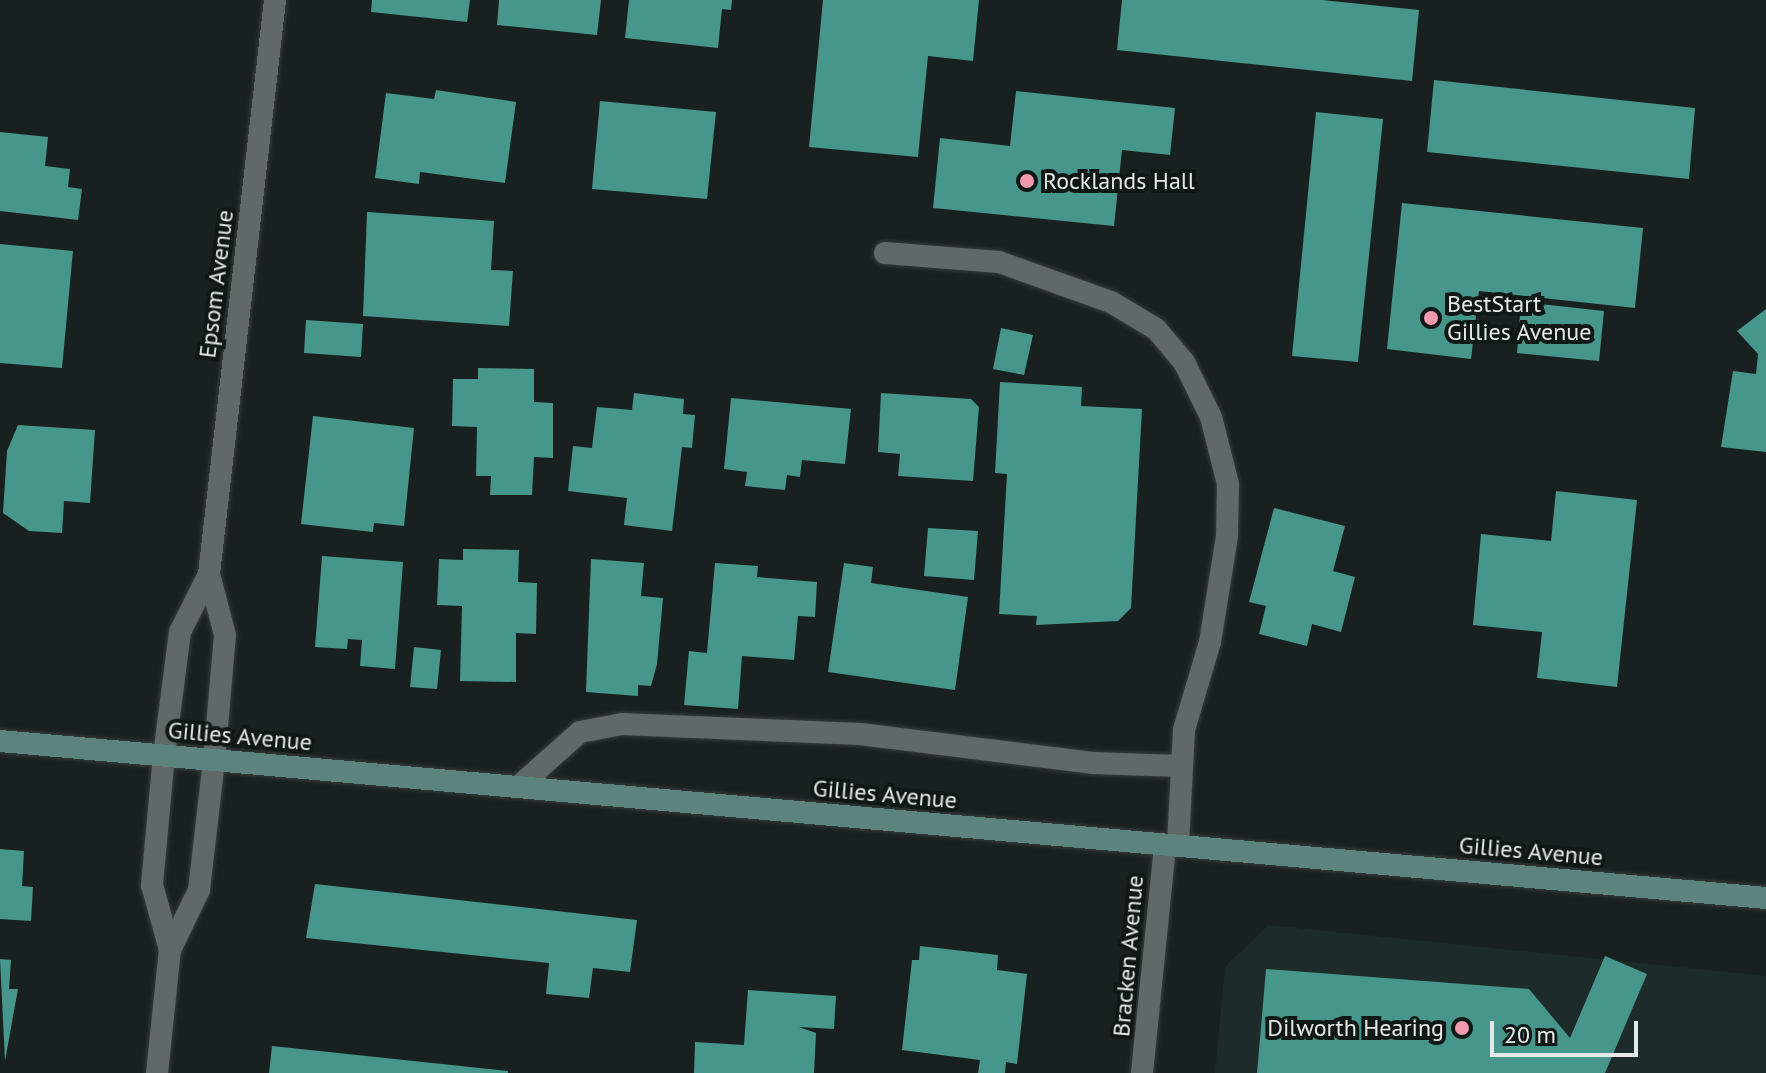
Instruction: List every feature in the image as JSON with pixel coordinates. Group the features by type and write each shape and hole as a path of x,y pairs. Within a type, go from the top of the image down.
{"main road":[{"name":"Gillies Avenue","path":"0,741 1766,898"}],"street":[{"name":"Epsom Avenue","path":"170,950 152,885 164,755 180,632 209,574 275,0"},
{"name":"Bracken Avenue","path":"885,253 999,262 1111,302 1156,329 1184,362 1211,417 1228,484 1212,627 1182,766 1142,1073"},
{"name":"Epsom Avenue","path":"157,1073 170,950 199,890 214,760 225,635 209,574"},
{"path":"518,787 580,732 622,724 860,734 1092,763 1182,766"}],"shaded area":[{"path":"1268,925 1766,976 1766,1073 1215,1073 1225,967"}],"building":[{"path":"372,0 470,0 467,22 371,12"},
{"path":"499,0 601,0 597,35 497,25"},
{"path":"629,0 732,0 731,10 722,9 718,48 625,38"},
{"path":"823,0 979,0 973,61 928,56 918,157 809,147"},
{"path":"1122,0 1322,0 1419,10 1412,81 1117,50"},
{"path":"1434,80 1695,108 1689,179 1427,152"},
{"path":"436,90 516,102 505,183 420,172 419,184 375,178 386,93 434,99"},
{"name":"Rocklands Hall","path":"1016,91 1175,108 1170,155 1122,150 1114,226 933,208 940,138 1010,146"},
{"path":"600,101 716,112 707,199 592,189"},
{"path":"1316,112 1383,119 1358,362 1292,356"},
{"path":"0,132 48,137 45,166 70,169 68,187 82,189 78,220 0,211"},
{"path":"1402,203 1643,228 1635,308 1479,291 1471,359 1387,349"},
{"path":"367,212 494,221 491,270 513,271 509,326 363,316"},
{"path":"0,244 73,251 62,368 0,363"},
{"path":"1521,302 1604,311 1599,361 1517,353"},
{"path":"1766,309 1766,452 1721,447 1733,371 1756,374 1758,354 1737,331"},
{"path":"306,320 363,324 361,357 304,353"},
{"path":"1001,328 1033,335 1024,375 993,369"},
{"path":"478,368 534,369 534,402 553,403 553,458 534,457 532,495 490,495 491,476 476,476 477,427 452,426 453,379 478,379"},
{"path":"1000,382 1082,387 1081,406 1142,409 1131,608 1118,621 1036,625 1037,616 999,614 1007,474 995,473"},
{"path":"634,393 684,399 683,414 695,415 692,448 682,447 672,531 624,525 627,498 568,491 573,446 592,448 597,407 632,410"},
{"path":"881,393 971,399 979,407 973,481 898,476 900,454 878,452"},
{"path":"731,398 851,409 845,464 802,460 800,477 787,475 785,490 745,486 747,472 724,469"},
{"path":"313,416 414,428 404,526 374,523 373,532 301,524"},
{"path":"18,425 95,430 90,503 64,501 62,533 29,531 3,513 7,451"},
{"path":"1556,491 1637,500 1617,687 1537,678 1542,632 1473,625 1481,534 1551,541"},
{"path":"1274,508 1345,526 1333,571 1355,577 1341,632 1312,624 1307,646 1259,634 1266,606 1249,602"},
{"path":"928,528 978,531 974,580 924,576"},
{"path":"463,549 519,550 518,582 537,583 536,634 516,633 516,682 460,681 462,606 437,605 439,559 463,560"},
{"path":"322,556 403,562 395,669 360,666 362,640 348,639 347,649 315,647"},
{"path":"591,559 644,563 641,596 663,598 657,664 651,686 638,685 638,696 586,692"},
{"path":"715,563 758,566 757,577 817,582 815,617 798,616 794,660 742,656 738,709 684,705 689,651 707,653"},
{"path":"844,563 873,567 871,583 968,597 955,690 828,672"},
{"path":"414,647 441,650 437,689 410,687"},
{"path":"0,849 24,851 22,886 33,887 31,921 0,919"},
{"path":"315,884 637,920 630,972 593,968 589,998 546,994 549,963 306,938"},
{"path":"920,946 998,955 997,970 1027,974 1017,1064 1006,1062 1005,1073 978,1073 980,1060 902,1050 912,960 919,960"},
{"path":"1605,956 1647,974 1605,1073 1257,1073 1266,969 1529,989 1570,1038"},
{"path":"0,959 11,960 9,989 18,989 5,1061"},
{"path":"748,990 836,996 834,1029 799,1027 816,1033 814,1073 694,1073 695,1042 744,1045"},
{"path":"272,1046 508,1071 508,1073 269,1073"}],"place":[{"name":"Rocklands Hall","path":"1027,181"},
{"name":"BestStart Gillies Avenue","path":"1431,318"},
{"name":"Dilworth Hearing","path":"1462,1028"}]}
